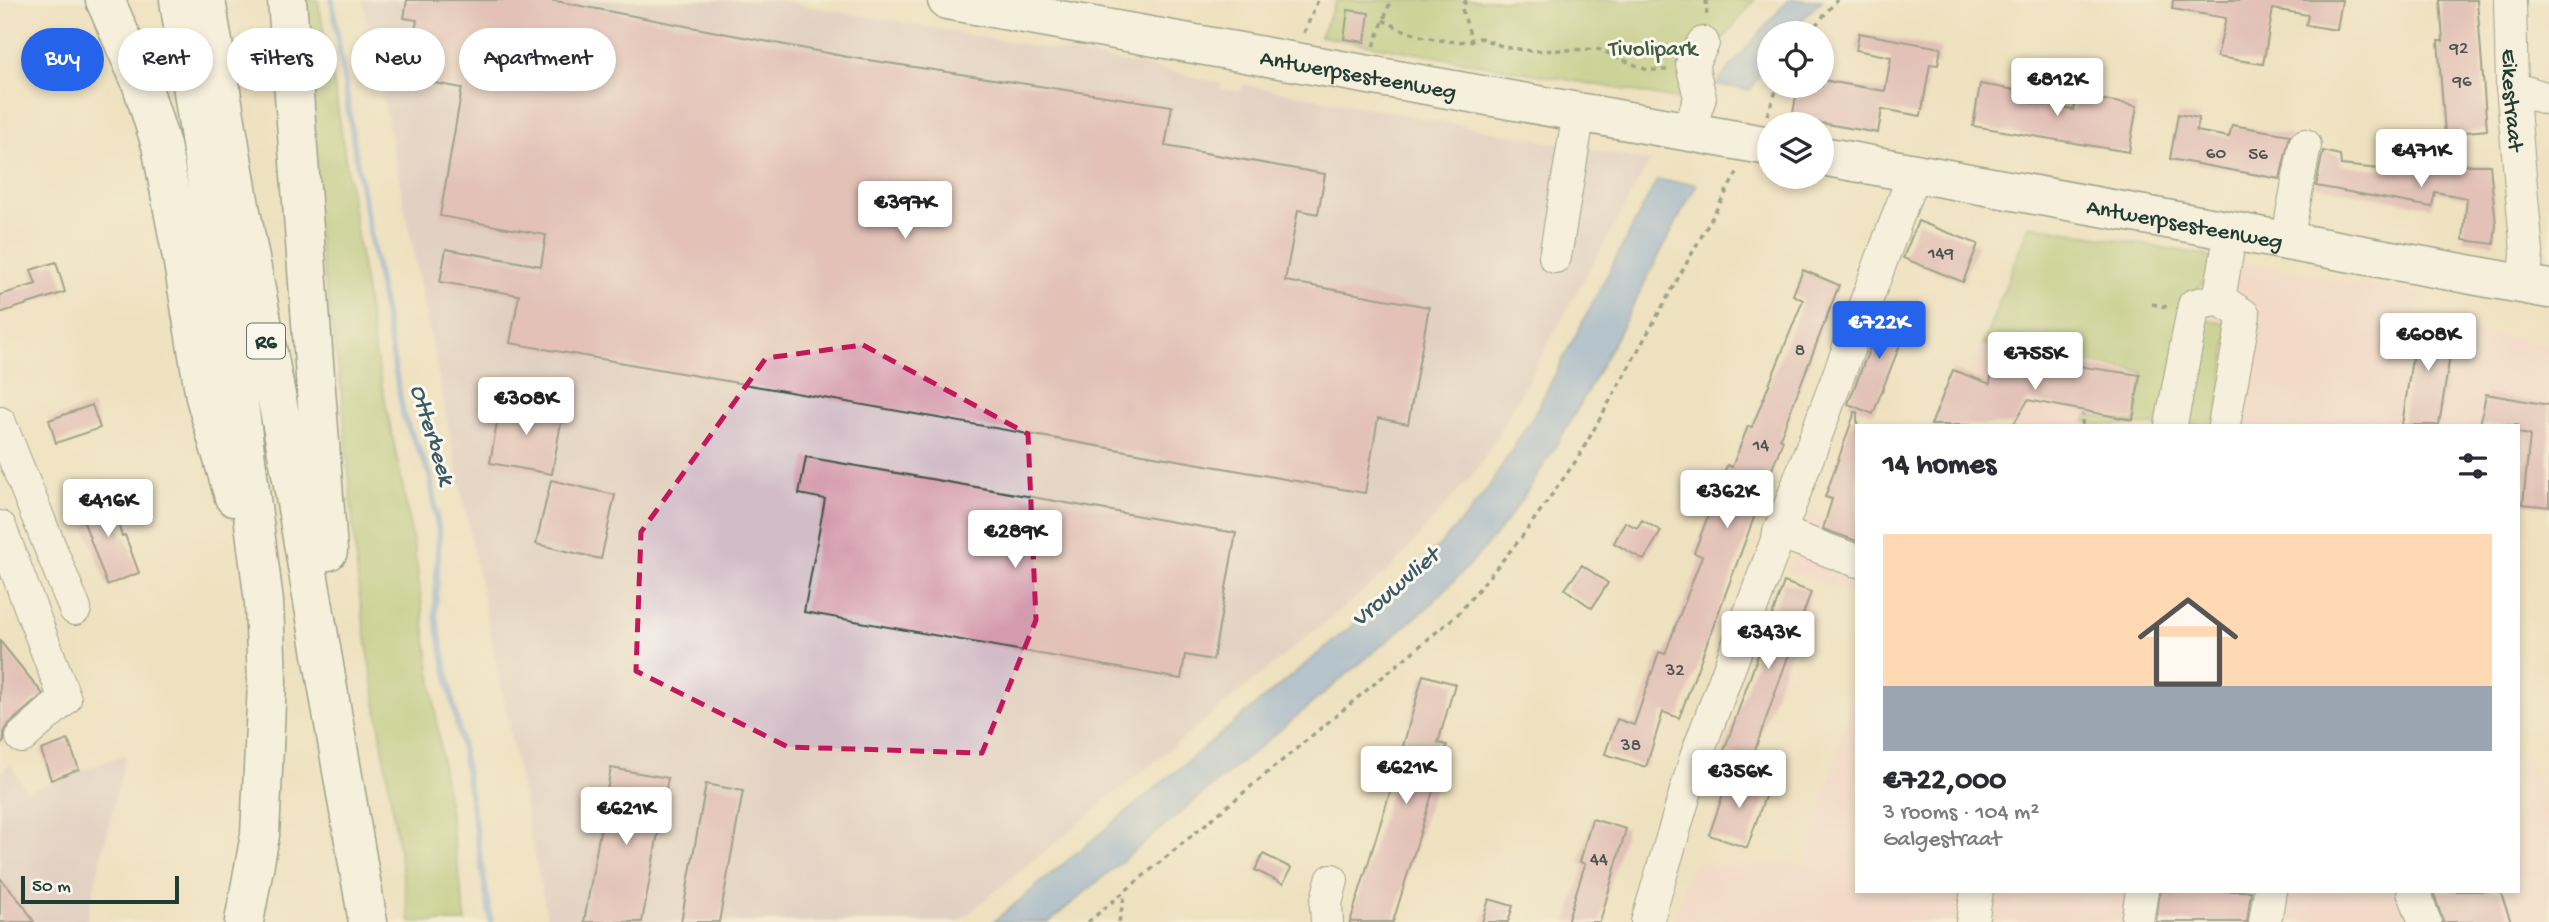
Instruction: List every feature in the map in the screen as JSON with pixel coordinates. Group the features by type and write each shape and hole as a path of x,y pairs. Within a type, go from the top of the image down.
{"main road":[{"path":"105,0 141,82 161,145 205,397 226,478 261,571"},
{"name":"R6","path":"179,0 232,348 261,571 267,682 262,807 260,835 244,922"},
{"name":"R6","path":"206,0 240,206 291,473 368,922"},
{"path":"286,0 315,407 334,619 327,682"},
{"name":"Antwerpsesteenweg","path":"947,0 1068,10 1292,61 1757,144"},
{"name":"Antwerpsesteenweg","path":"1834,158 2537,286"}],"street":[{"name":"Eikestraat","path":"2510,0 2512,88 2527,252 2537,286"},
{"path":"1688,132 1700,98 1698,54"},
{"path":"2512,88 2549,99"},
{"path":"1555,257 1579,112"},
{"path":"2287,241 2305,145"},
{"path":"1647,922 1696,757 1914,173"},
{"path":"2219,299 2231,230"},
{"path":"2171,424 2194,306 2219,299 2244,315 2224,424"},
{"path":"0,423 75,608"},
{"path":"0,508 29,496"},
{"path":"0,527 65,699 22,737"},
{"path":"1779,532 1855,560"},
{"path":"1327,922 1326,904 1332,880"},
{"path":"1972,922 1977,893"},
{"path":"2137,922 2142,893"},
{"path":"2265,922 2270,893"},
{"path":"2414,893 2425,922"}],"path":[{"path":"1292,61 1318,0"},
{"path":"1364,74 1391,0"},
{"path":"1466,0 1462,9 1472,41"},
{"path":"1820,21 1837,0"},
{"path":"1383,20 1403,31 1455,42 1480,38 1505,47 1540,51 1598,49 1647,70 1666,71 1698,54"},
{"path":"1088,922 1457,615 1521,538 1578,458 1757,152"},
{"path":"2082,424 2084,414"},
{"path":"1119,922 1125,893"}],"highlighted area":[{"path":"863,345 1028,434 1036,620 982,753 788,747 636,671 641,532 766,358"}],"shaded area":[{"path":"363,0 775,0 1149,67 1221,83 1221,89 1241,92 1242,84 1650,161 1480,466 1390,569 958,922 548,922 381,91 445,91 445,28 369,28"},
{"path":"2029,225 2421,294 2397,424 1931,424 1953,370 1969,376"},
{"path":"2454,327 2549,345 2549,457 2525,456 2520,470 2520,424 2439,424"},
{"path":"1810,511 1855,526 1855,594 1787,571"},
{"path":"1855,689 1855,893 2412,893 2426,922 1673,922 1693,860 1718,865 1808,864 1809,849"},
{"path":"126,754 86,922 0,922 0,773 10,764 27,791"},
{"path":"2529,757 2549,810 2549,922 2509,922 2499,893 2520,893 2520,760"}],"green space":[{"path":"307,0 318,0 323,28 306,28"},
{"name":"Tivolipark","path":"1337,0 1754,0 1676,99 1320,36"},
{"path":"305,91 335,91 375,352 416,560 443,771 466,922 410,922 359,593 342,393 313,203"},
{"path":"2029,225 2204,255 2215,260 2215,273 2186,298 2164,424 2085,422 2088,415 2135,423 2143,372 1983,344"},
{"path":"2205,319 2230,324 2216,424 2179,424"}],"water":[{"path":"1788,0 1822,0 1800,21 1770,21"},
{"path":"1757,36 1757,79 1750,90 1715,85"},
{"path":"1657,180 1697,184 1566,428 1517,506 1476,558 1429,606 1049,922 993,922 1406,581 1468,514 1490,485 1535,413"}],"building":[{"path":"407,0 550,0 848,57 1172,106 1165,146 1325,174 1318,214 1298,210 1285,281 1429,307 1408,424 1378,418 1365,493 510,343 519,295 440,282 446,249 541,266 546,235 440,216 461,91 616,91 616,28 459,28 459,87 445,85 445,28 416,28 417,20 404,18"},
{"path":"2173,0 2342,0 2337,30 2306,25 2308,15 2273,9 2263,64 2217,57 2226,18 2172,9"},
{"path":"2440,0 2477,0 2487,130 2445,134 2438,41 2443,41"},
{"path":"1348,10 1369,13 1365,42 1344,39"},
{"path":"1859,33 1941,48 1938,65 1930,64 1921,116 1882,109 1878,133 1834,125 1834,112 1793,112 1796,98 1834,98 1834,82 1885,91 1891,57 1856,50"},
{"path":"1980,84 2033,93 2031,103 2074,110 2077,95 2137,106 2129,152 1973,126"},
{"path":"2178,114 2199,118 2196,131 2229,137 2232,125 2290,135 2280,179 2170,159"},
{"path":"2323,151 2340,155 2341,165 2427,174 2427,165 2490,165 2496,225 2494,244 2463,240 2467,198 2435,192 2432,207 2316,186"},
{"path":"1918,221 1978,244 1963,282 1903,258"},
{"path":"56,262 65,292 0,313 0,295 36,284 31,270"},
{"path":"1803,270 1839,285 1780,438 1783,440 1679,718 1663,712 1646,767 1605,754 1617,719 1634,725 1659,652 1665,654 1702,556 1694,553 1727,465 1732,467 1748,426 1752,427 1803,300 1793,295"},
{"path":"1885,309 1910,319 1873,414 1848,404"},
{"path":"2418,318 2455,323 2439,424 2402,424"},
{"path":"1995,354 2140,375 2133,420 2028,400 2014,424 1931,424 1953,370 1990,384"},
{"path":"2486,394 2549,405 2549,507 2523,504 2530,435 2520,433 2520,424 2480,424"},
{"path":"501,400 563,411 552,474 490,463"},
{"path":"92,405 100,428 56,443 49,420"},
{"path":"1857,412 1855,540 1823,529 1832,499 1825,497"},
{"path":"806,457 1236,533 1213,660 1185,655 1181,679 804,612 825,499 799,494"},
{"path":"551,480 615,495 601,559 536,544"},
{"path":"107,493 139,573 107,585 77,503"},
{"path":"1642,520 1661,531 1644,560 1614,543 1625,522 1637,528"},
{"path":"1582,565 1608,583 1592,608 1565,589"},
{"path":"1784,582 1811,592 1751,761 1724,751"},
{"path":"0,641 43,694 9,724 4,732 4,741 0,745"},
{"path":"1423,675 1455,684 1438,743 1447,745 1393,922 1350,922 1391,789"},
{"path":"68,740 79,769 51,780 41,750"},
{"path":"611,768 668,778 642,922 584,922"},
{"path":"1731,772 1769,785 1747,848 1709,835"},
{"path":"706,784 743,791 719,922 681,922"},
{"path":"1592,819 1626,829 1600,922 1567,922 1585,864 1580,862"},
{"path":"1263,854 1291,868 1283,884 1255,870"},
{"path":"0,878 24,906 34,922 0,922"},
{"path":"2160,893 2251,893 2247,922 2156,922"},
{"path":"2434,893 2501,893 2511,922 2443,922"},
{"path":"1489,899 1513,906 1508,922 1482,922"}],"waterway":[{"name":"Otterbeek","path":"332,0 355,151 404,418 430,474 439,534 435,614 462,747 491,922"}],"water label":[{"name":"Vrouwvliet","path":"1394,586"}]}
